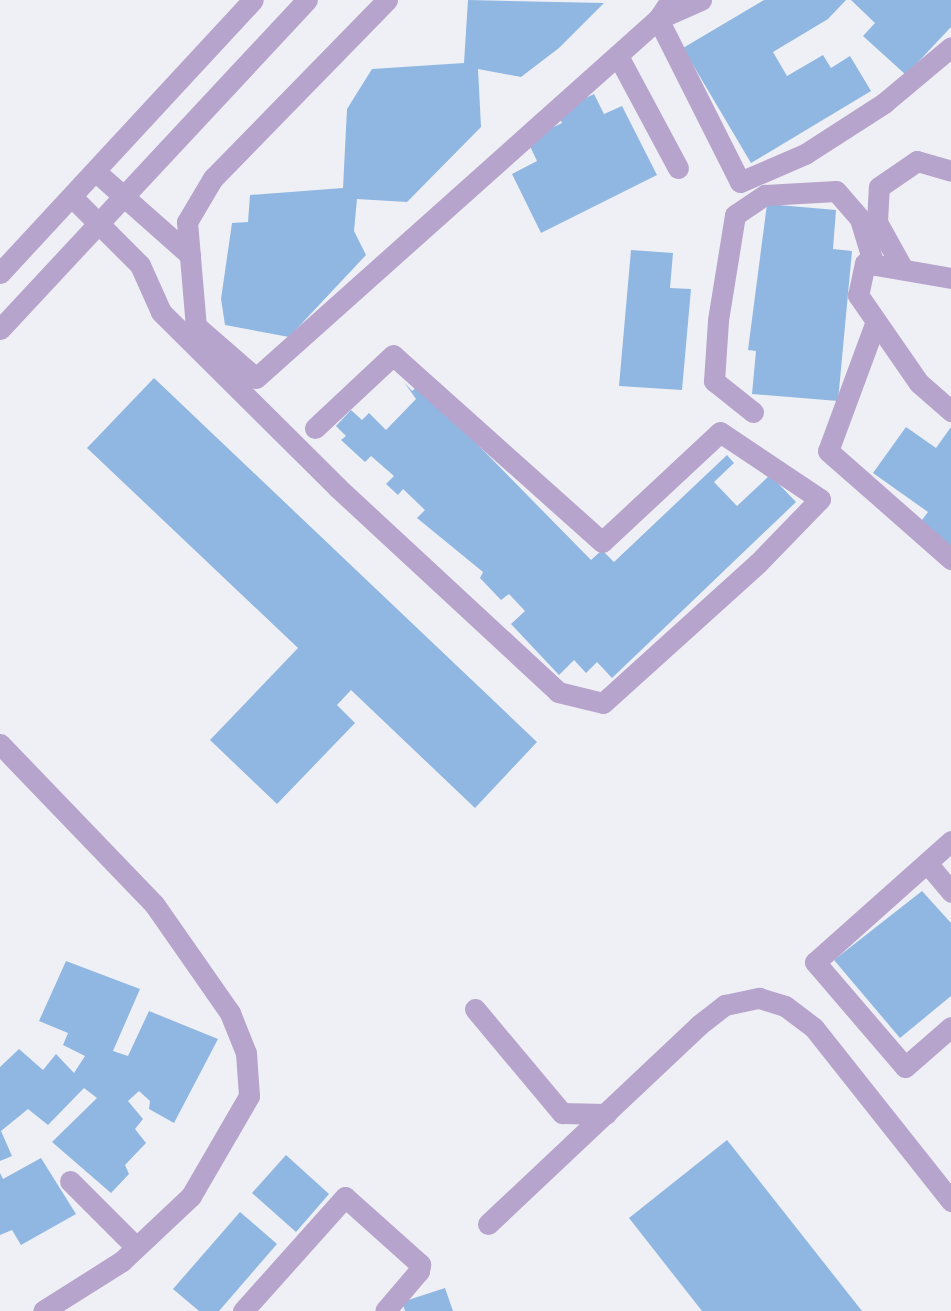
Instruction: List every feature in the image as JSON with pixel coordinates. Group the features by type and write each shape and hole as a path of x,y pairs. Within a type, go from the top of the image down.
{"street":[{"path":"0,273 253,0"},
{"path":"0,329 307,0"},
{"path":"387,0 213,178 187,222 196,326 256,379 618,56 658,19 671,0"},
{"path":"658,19 701,0"},
{"path":"658,19 740,182 806,154 884,103 951,47"},
{"path":"618,56 678,168"},
{"path":"903,270 877,222 879,187 916,162 951,171"},
{"path":"95,171 190,255"},
{"path":"753,412 714,381 718,320 735,215 765,195 836,191 860,219 874,265"},
{"path":"72,197 101,223 140,265 161,312 337,487 558,692 603,703 758,563 820,499 720,432 602,542 393,355 315,428"},
{"path":"951,278 865,263 858,295 875,324 919,383 951,411"},
{"path":"875,324 828,452 951,559"},
{"path":"0,744 154,904 230,1013 246,1053 249,1096 226,1140 191,1196 136,1247 43,1311"},
{"path":"951,841 816,962 905,1068 951,1027"},
{"path":"926,863 951,892"},
{"path":"488,1224 725,1005 759,998 785,1006 814,1028 951,1202"},
{"path":"475,1009 562,1112 606,1114"},
{"path":"70,1181 136,1247"},
{"path":"243,1311 345,1197 420,1264 419,1271 385,1311"}],"building":[{"path":"468,0 604,3 559,48 521,77 478,69 481,127 407,202 357,199 354,231 366,255 289,337 225,325 221,299 232,223 248,222 250,195 343,188 347,109 372,69 464,63"},
{"path":"764,0 846,0 828,19 773,52 787,76 823,55 831,68 850,56 871,91 751,163 683,48"},
{"path":"851,0 951,0 951,27 906,75 863,36 875,23"},
{"path":"594,94 604,114 622,106 657,175 541,233 512,174 537,161 527,140 562,123 557,112"},
{"path":"767,204 836,210 833,249 852,251 838,401 752,394 756,351 748,350"},
{"path":"631,250 673,253 670,288 691,289 682,390 619,386"},
{"path":"154,378 537,742 475,808 351,690 337,705 355,723 277,804 210,740 298,648 87,448"},
{"path":"404,382 412,391 419,385 591,560 602,550 614,562 727,455 734,463 714,482 737,506 770,475 796,502 612,678 597,662 586,673 574,660 559,675 511,624 525,611 509,594 501,600 480,578 483,572 417,518 425,510 403,489 398,495 386,484 394,476 371,456 365,462 341,440 346,436 336,426 351,410 362,420 369,413 386,430 416,399"},
{"path":"906,427 936,448 951,427 951,553 916,528 928,512 873,473"},
{"path":"922,891 951,923 951,996 900,1038 834,960"},
{"path":"66,961 140,989 113,1051 128,1056 149,1011 218,1039 174,1123 149,1109 150,1101 139,1091 128,1101 143,1119 135,1129 146,1143 125,1165 129,1174 111,1193 52,1142 97,1098 84,1088 48,1125 28,1109 1,1131 12,1156 0,1161 0,1067 19,1049 43,1070 56,1054 74,1073 85,1056 63,1045 68,1033 39,1021"},
{"path":"727,1140 862,1311 702,1311 629,1218"},
{"path":"286,1155 329,1194 296,1232 252,1193"},
{"path":"41,1158 76,1214 21,1245 12,1230 0,1235 0,1173 3,1179"},
{"path":"240,1212 277,1244 219,1311 199,1311 173,1289"},
{"path":"445,1288 453,1311 405,1311 402,1302"}]}
